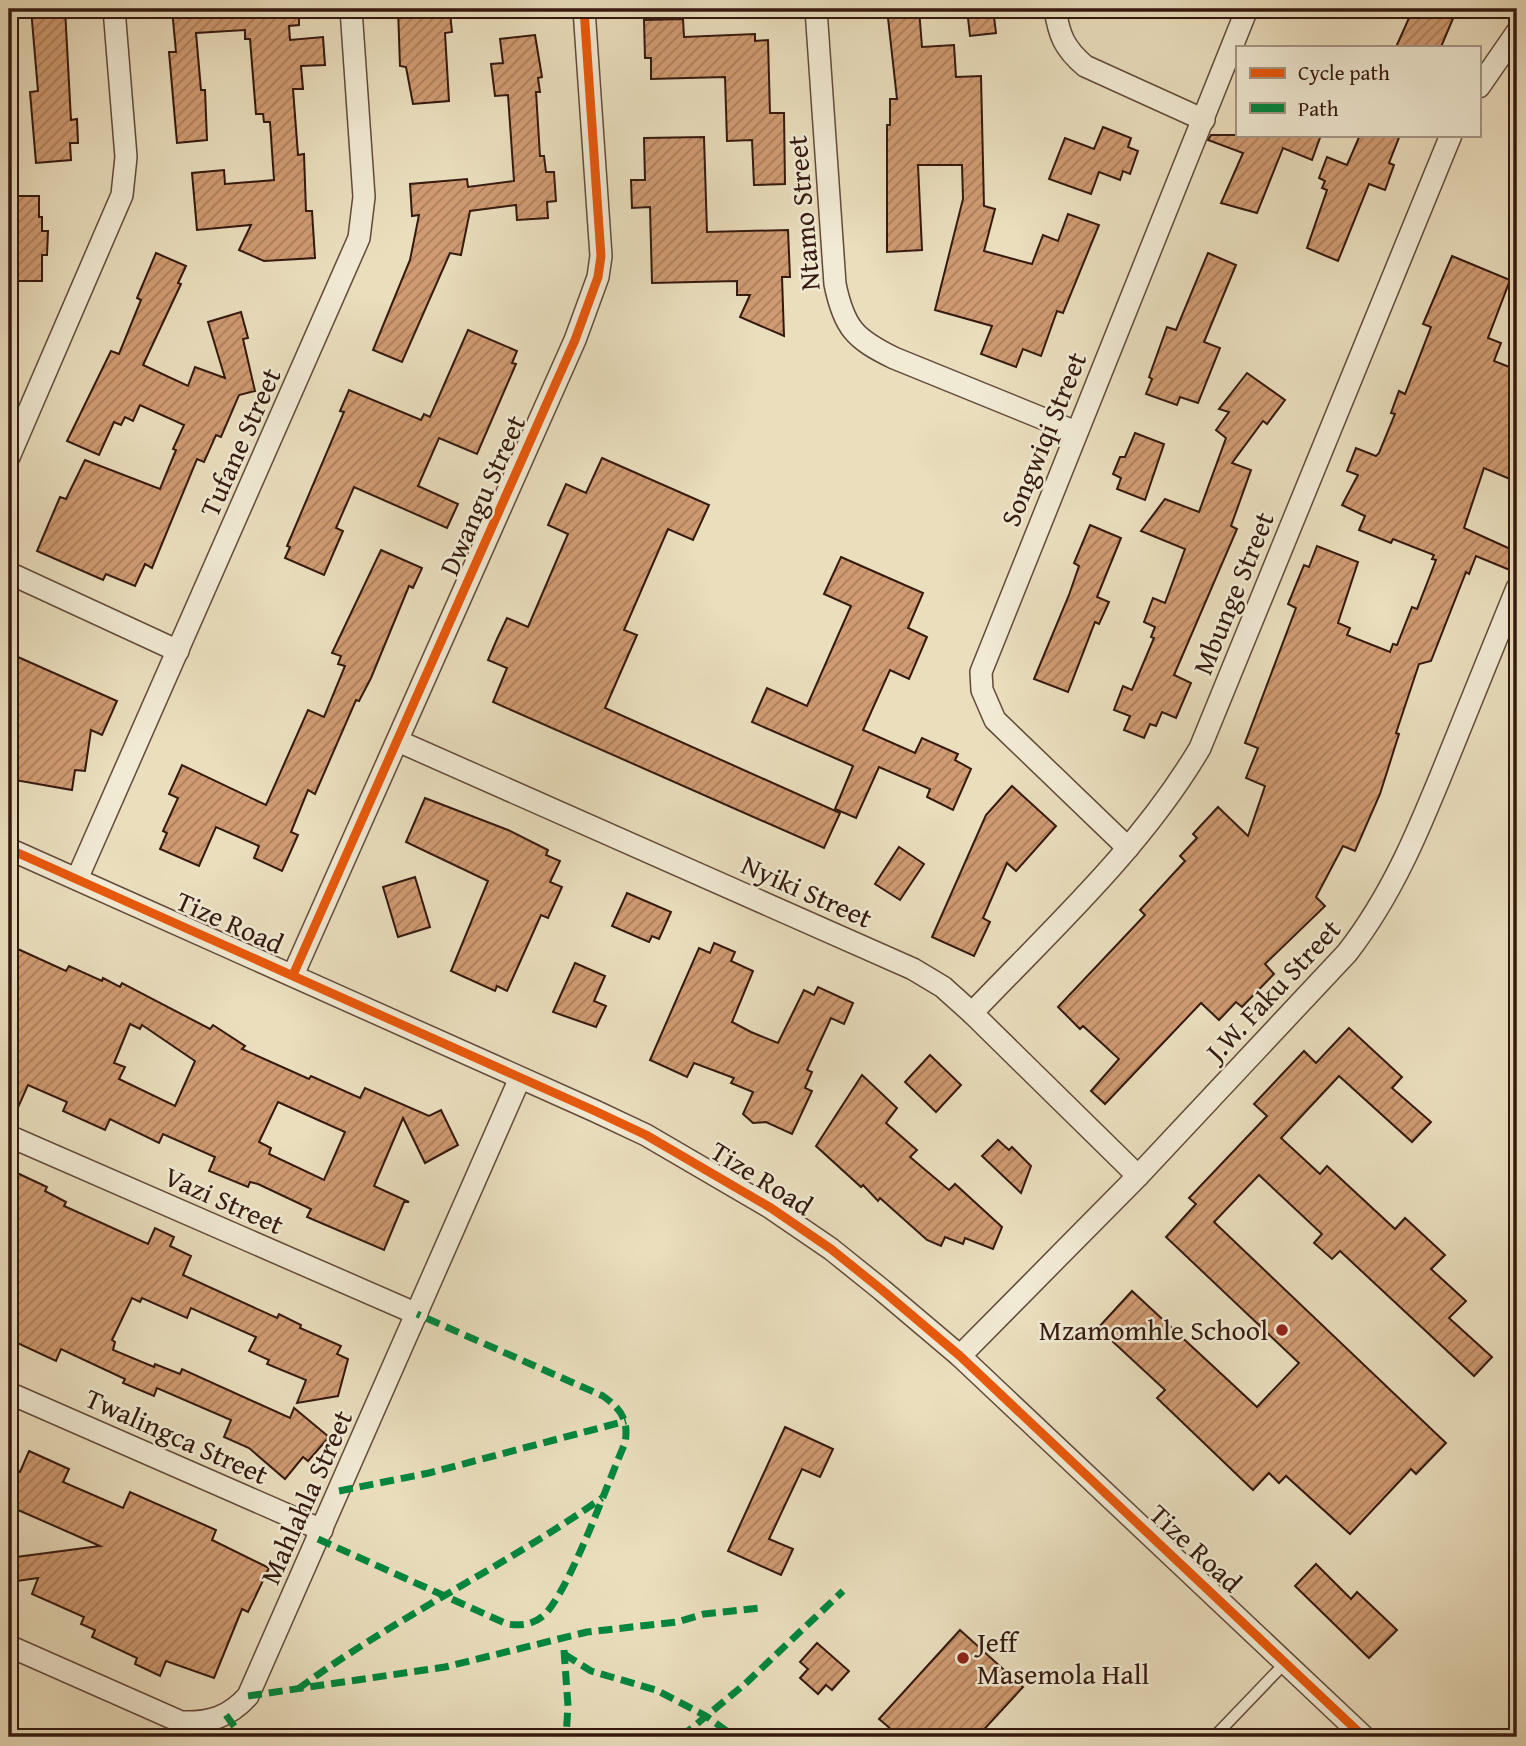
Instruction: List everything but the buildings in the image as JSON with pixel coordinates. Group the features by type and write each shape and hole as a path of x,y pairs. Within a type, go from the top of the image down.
{"street":[{"path":"9,457 122,195 126,157 114,9"},
{"name":"Tufane Street","path":"77,879 359,238 364,197 351,9"},
{"name":"Dwangu Street","path":"292,975 583,320 598,277 601,232 584,9"},
{"name":"Ntamo Street","path":"816,9 835,284 840,310 850,330 869,346 894,358 1076,432"},
{"path":"1055,9 1059,37 1069,52 1085,66 1204,120"},
{"name":"Songwiqi Street","path":"1128,848 995,720 982,690 981,672 1247,9"},
{"path":"1480,86 1517,32"},
{"name":"Mbunge Street","path":"972,1013 1128,848 1185,773 1200,748 1451,136"},
{"path":"9,573 178,651"},
{"name":"J.W. Faku Street","path":"960,1356 1138,1175 1348,953 1371,922 1388,896 1427,808 1517,588"},
{"name":"Nyiki Street","path":"398,741 902,964 943,987 1138,1175"},
{"name":"Tize Road","path":"9,849 646,1135 771,1208 831,1249 960,1356 1364,1737"},
{"name":"Mahlahla Street","path":"9,1646 181,1722 212,1721 238,1707 255,1685 520,1078"},
{"name":"Vazi Street","path":"9,1136 417,1314"},
{"name":"Twalingca Street","path":"9,1393 322,1530"}],"lane":[{"path":"1214,1737 1285,1663"}],"marked path":[{"path":"318,1539 507,1624 517,1625 530,1623 543,1616 553,1604 576,1562 625,1443 625,1421 619,1411 603,1396 417,1314"},
{"path":"339,1491 429,1473 626,1421"},
{"path":"298,1689 372,1639 527,1547 602,1498"},
{"path":"681,1737 745,1684 843,1591"},
{"path":"248,1696 445,1667 587,1632 677,1622 704,1614 759,1608"},
{"path":"564,1650 568,1706 566,1737"},
{"path":"564,1654 591,1671 656,1690 706,1716 735,1737"},
{"path":"226,1715 242,1737"}],"cycle path":[{"path":"293,975 575,340 598,277 601,256 584,9"},
{"path":"9,849 646,1135 771,1208 831,1249 960,1356 1364,1737"}],"place":[{"name":"Mzamomhle School","path":"1282,1330"},
{"name":"Jeff Masemola Hall","path":"963,1658"}]}
